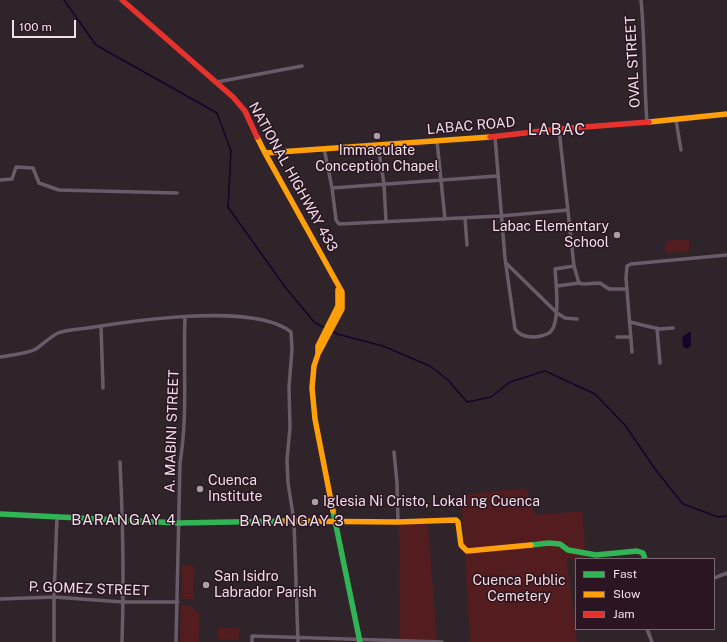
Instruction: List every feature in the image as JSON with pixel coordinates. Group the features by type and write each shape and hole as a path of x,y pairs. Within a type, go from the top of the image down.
{"street":[{"name":"NATIONAL HIGHWAY 433","path":"122,0 217,82 245,111 265,153 332,274 339,298 337,314 318,354 312,377 313,403 335,521 360,641"},
{"name":"OVAL STREET","path":"641,0 647,122"},
{"path":"217,82 302,66"},
{"name":"LABAC ROAD","path":"265,153 495,137 727,114"},
{"path":"676,120 681,150"},
{"path":"559,130 574,266 578,282"},
{"path":"495,137 500,216 515,329 517,333 522,336 534,337 548,334 552,329 557,313 557,286 555,270 574,266"},
{"path":"437,141 445,219"},
{"path":"378,145 384,184 386,221"},
{"path":"324,148 332,188 336,220 339,224 500,216 568,210"},
{"path":"0,180 12,179 16,167 31,167 34,168 39,183 59,190 177,193"},
{"path":"332,188 497,176"},
{"path":"465,218 467,245"},
{"path":"632,352 626,270 628,265 727,255"},
{"path":"506,263 557,313 565,318 577,319"},
{"path":"557,286 578,282 583,284 600,283 609,289 627,289"},
{"path":"0,357 34,350 59,333 101,326 185,316 236,316 277,323 291,332 292,349 289,387 290,428 287,460 288,483 294,521 298,640"},
{"name":"A. MABINI STREET","path":"176,642 180,462 184,438 185,316"},
{"path":"630,322 657,328 673,328"},
{"path":"101,326 103,388"},
{"path":"657,328 660,363"},
{"path":"618,337 631,337"},
{"path":"394,452 397,483 398,522"},
{"path":"120,462 123,520 122,642"},
{"path":"0,514 179,523 294,521 398,522 456,520 458,522 461,545 467,550 504,548 524,544 560,544 568,550 596,555 637,551 642,552 645,555 645,558"},
{"path":"54,642 57,516"},
{"path":"715,578 727,573"},
{"name":"P. GOMEZ STREET","path":"0,599 54,597 123,602 178,602"},
{"path":"647,630 652,642"},
{"path":"252,642 252,636 298,640 442,642"}],"green space":[{"path":"689,239 690,251 666,253 665,241"},
{"name":"Cuenca Public Cemetery","path":"526,488 535,515 582,511 586,558 567,559 577,642 470,642 461,495"},
{"path":"399,524 428,524 437,641 400,640"},
{"path":"182,565 194,566 193,599 181,599"},
{"path":"181,605 189,606 200,613 199,642 180,642"},
{"path":"218,628 239,628 239,640 218,639"}],"shaded area":[{"path":"690,332 691,345 688,349 683,347 682,339"}],"waterway":[{"path":"64,0 96,45 217,113 231,151 228,207 285,287 315,323 325,328"},
{"path":"332,331 337,334 383,346 430,366 448,380 467,402 491,397 510,382 545,371 595,394 625,425 655,469 683,504 718,517 727,516"}],"traffic: fast":[{"path":"333,511 360,642"},
{"path":"0,514 179,523 284,521"},
{"path":"531,545 549,543 560,544 568,550 596,555 637,551 643,553 645,558"}],"traffic: slow":[{"path":"649,122 727,114"},
{"path":"257,137 342,292 342,309 318,354"},
{"path":"265,153 490,137"},
{"path":"333,511 315,419 312,388 318,346 338,306 338,290"},
{"path":"284,521 398,522 456,520 458,522 461,545 467,551 531,545"}],"traffic: jam":[{"path":"122,0 233,97 245,111 257,137"},
{"path":"490,137 559,129 649,122"}],"place":[{"name":"Immaculate Conception Chapel","path":"377,136"},
{"name":"Labac Elementary School","path":"617,235"},
{"name":"Cuenca Institute","path":"200,489"},
{"name":"Iglesia Ni Cristo, Lokal ng Cuenca","path":"315,502"},
{"name":"San Isidro Labrador Parish","path":"206,585"}],"district":[{"name":"LABAC","path":"557,130"},
{"name":"BARANGAY 4","path":"124,520"},
{"name":"BARANGAY 3","path":"292,521"}]}
